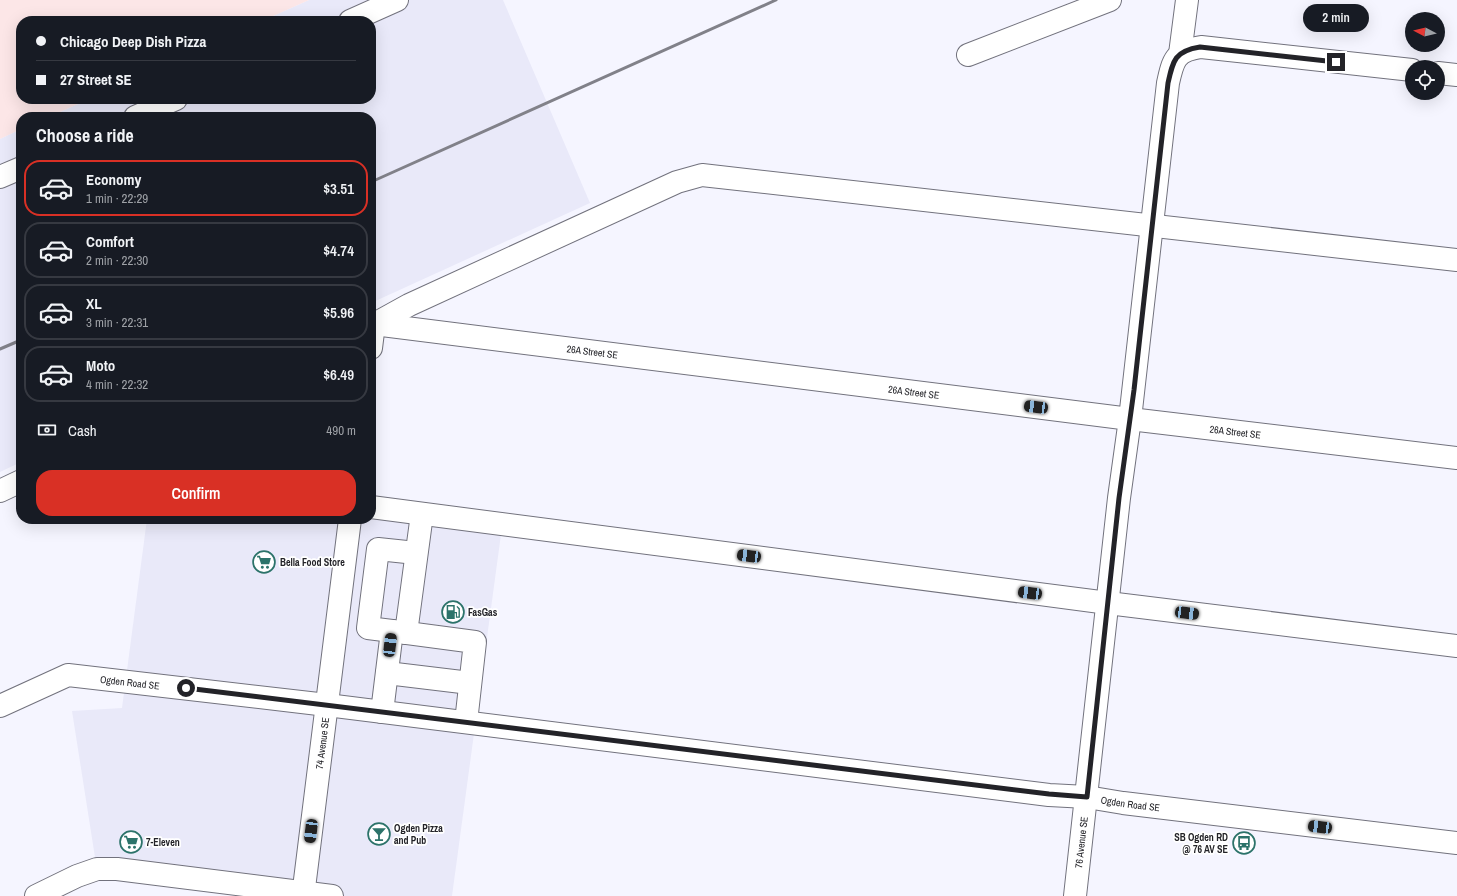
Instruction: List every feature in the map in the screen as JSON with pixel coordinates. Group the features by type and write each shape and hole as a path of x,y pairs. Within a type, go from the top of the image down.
{"street":[{"path":"361,16 397,0"},
{"path":"968,55 1110,0"},
{"path":"1180,54 1187,0"},
{"path":"1180,54 1190,49 1200,47 1405,69"},
{"name":"76 Avenue SE","path":"1075,896 1119,498 1130,419 1168,83 1172,64 1180,54"},
{"path":"1445,74 1457,75"},
{"path":"146,112 165,104"},
{"path":"0,177 16,170"},
{"path":"376,323 409,305 662,188 702,175 1457,260"},
{"name":"26A Street SE","path":"376,325 1457,458"},
{"path":"0,491 16,483"},
{"path":"376,508 1108,603 1457,646"},
{"path":"382,712 387,673 399,632 416,553 422,514"},
{"name":"74 Avenue SE","path":"304,894 349,524"},
{"path":"416,553 378,549 368,628 475,642 466,722"},
{"path":"387,673 470,684"},
{"name":"Ogden Road SE","path":"0,706 68,675 327,705 1041,794 1087,797 1123,803 1457,843"},
{"path":"36,896 77,876 97,869 117,870 304,894 332,896"}],"shaded area":[{"path":"0,0 309,0 273,16 16,16 16,104 78,104 60,112 16,112 16,131 0,139"},
{"path":"309,0 503,0 590,203 376,301 376,112 60,112 78,104 376,104 376,16 273,16"},
{"path":"16,131 16,464 0,472 0,139"},
{"path":"376,512 502,527 452,896 336,896 97,870 72,711 122,708 146,524 376,524"}],"railway":[{"path":"376,180 776,0"},
{"path":"0,349 16,342"}],"place":[{"name":"Bella Food Store","path":"264,562"},
{"name":"FasGas","path":"453,612"},
{"name":"Ogden Pizza and Pub","path":"379,834"},
{"name":"7-Eleven","path":"131,842"},
{"name":"SB Ogden RD @ 76 AV SE","path":"1244,843"}],"route":[{"path":"186,688 1049,794 1087,797 1119,498 1134,390 1168,83 1172,64 1180,54 1190,49 1200,47 1336,62"}]}
